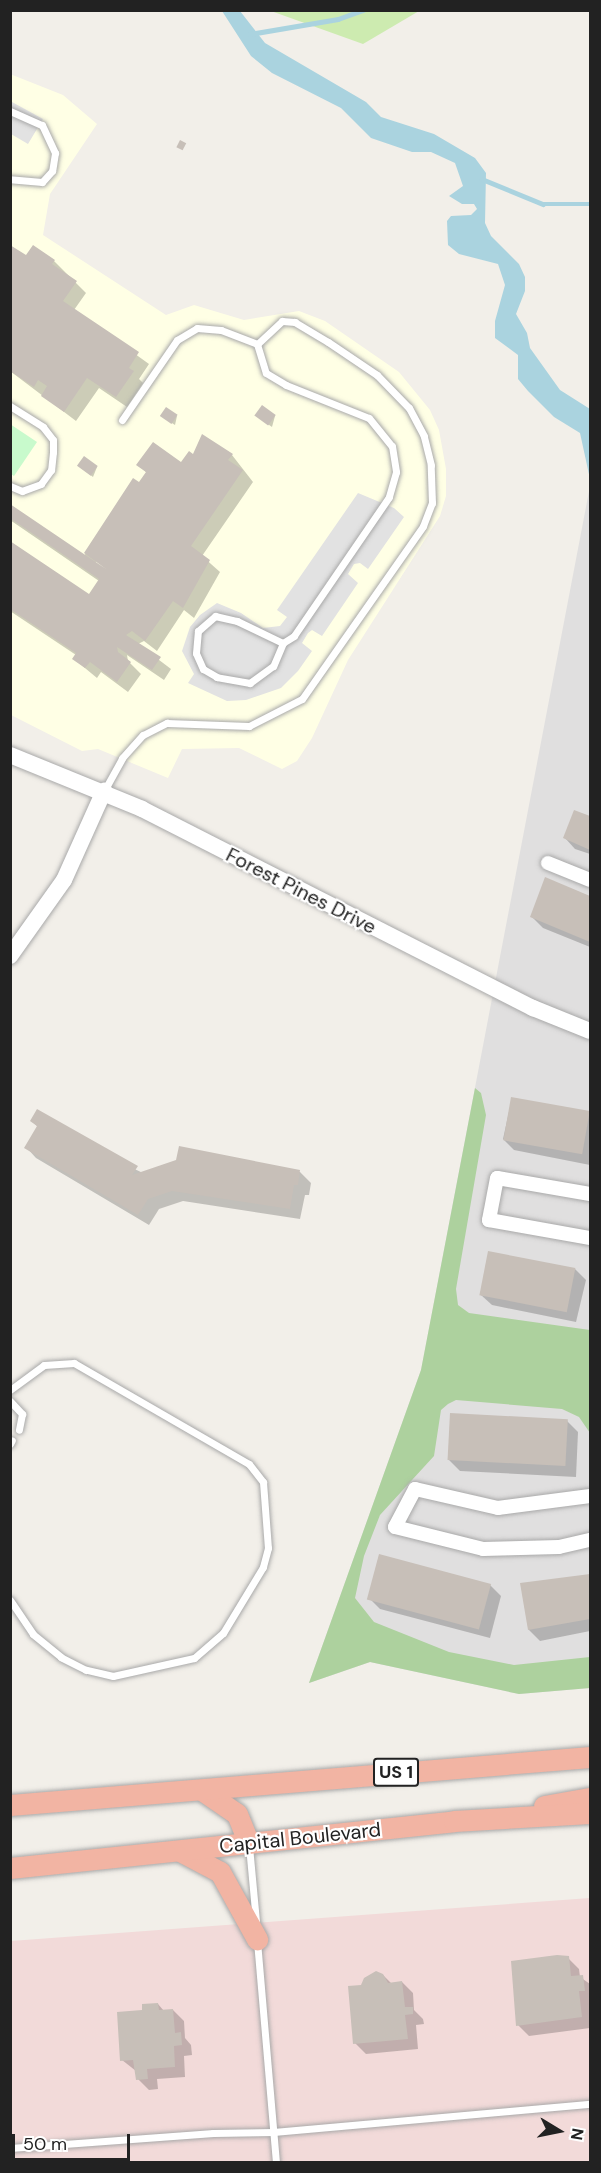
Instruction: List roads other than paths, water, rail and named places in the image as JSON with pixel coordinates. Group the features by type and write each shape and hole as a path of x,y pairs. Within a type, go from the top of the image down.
{"highway":[{"name":"US 1","path":"10,1804 591,1757"},
{"path":"202,1790 237,1814 249,1843"},
{"path":"510,1818 557,1801 591,1798"},
{"name":"Capital Boulevard","path":"10,1868 510,1818 591,1813"},
{"path":"180,1851 220,1872 257,1939"}],"street":[{"name":"Forest Pines Drive","path":"10,754 104,791 532,1008 591,1031"},
{"path":"10,956 64,880 104,791"},
{"path":"548,863 591,880"},
{"path":"591,1194 497,1178 489,1220 591,1238"},
{"path":"591,1496 498,1508 416,1489 395,1527 483,1549 559,1547 591,1540"}],"lane":[{"path":"10,111 42,125 55,153 52,171 42,183 10,179"},
{"path":"104,791 122,758 143,735 167,723 249,726 302,699 423,526 432,503 431,465 424,436 409,408 377,375 295,322 282,321 257,344"},
{"path":"122,420 177,340 197,328 221,330 257,344"},
{"path":"257,344 266,373 286,385 369,418 392,446 396,472 389,497 294,636 283,643 273,666 250,682 217,677 203,669 196,653 198,631 215,616 237,621 283,643"},
{"path":"10,406 43,427 53,440 53,452 51,470 41,484 21,491 10,486"},
{"path":"10,1390 44,1365 74,1363 249,1464 263,1482 268,1548 263,1568 223,1633 194,1658 113,1676 86,1670 61,1657 33,1634 10,1600"},
{"path":"10,1401 22,1414 19,1430"},
{"path":"249,1843 276,2163"},
{"path":"10,2148 213,2133 274,2132 591,2104"}],"water":[{"path":"222,11 240,11 265,43 366,102 381,117 434,134 475,158 486,173 485,223 491,236 519,264 525,277 525,291 516,314 527,333 530,348 560,390 590,409 590,479 580,433 554,417 528,391 518,379 518,355 495,338 495,321 505,285 498,264 459,254 448,245 447,221 451,216 471,215 477,209 474,204 462,204 449,196 463,186 455,163 431,152 412,152 371,138 341,108 272,73 251,56"}],"waterway":[{"path":"250,34 338,19 363,10"},
{"path":"482,179 543,204 590,204"}]}
